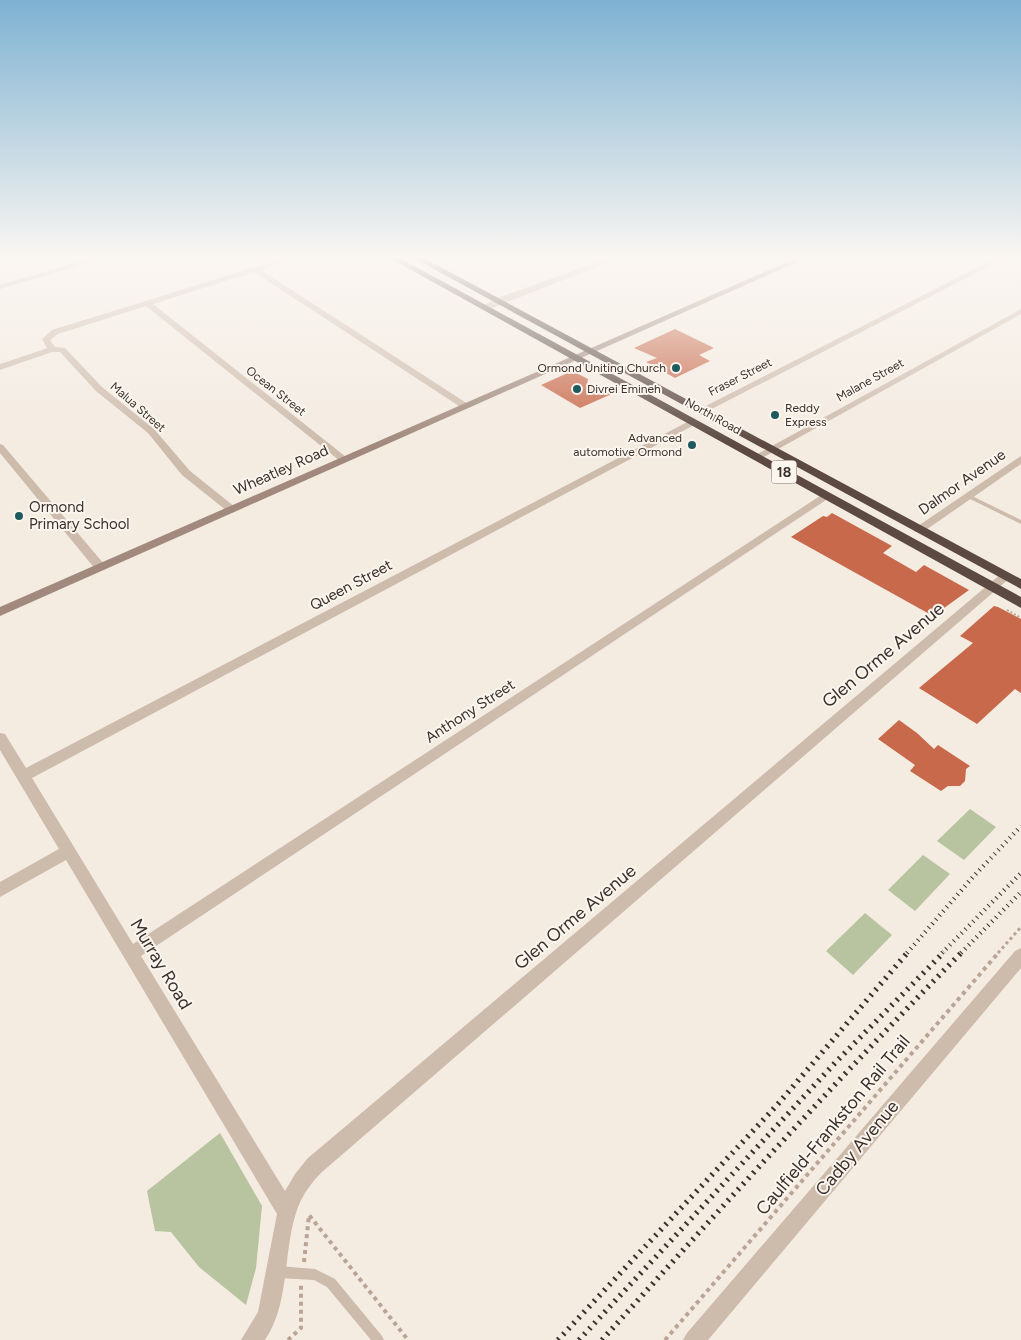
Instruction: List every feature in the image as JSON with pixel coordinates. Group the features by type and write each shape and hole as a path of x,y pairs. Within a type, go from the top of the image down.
{"highway":[{"name":"North Road","path":"503,319 1021,604"},
{"name":"North Road","path":"530,319 1021,585"},
{"path":"620,383 636,375"}],"street":[{"path":"0,367 50,349 46,339 50,334 101,319"},
{"name":"Ocean Street","path":"166,319 343,459"},
{"path":"331,319 465,406"},
{"name":"Wheatley Road","path":"0,612 664,319"},
{"name":"Fraser Street","path":"701,411 882,319"},
{"name":"Malane Street","path":"757,457 1006,319"},
{"name":"Malua Street","path":"50,349 62,350 99,389 150,431 186,473 231,509"},
{"name":"Queen Street","path":"24,776 693,422"},
{"path":"0,447 100,567"},
{"name":"Dalmor Avenue","path":"919,530 1021,459"},
{"name":"Anthony Street","path":"131,954 827,496"},
{"name":"Glen Orme Avenue","path":"252,1340 263,1324 268,1312 287,1212 298,1185 327,1154 1005,577"},
{"name":"Murray Road","path":"0,738 287,1212"},
{"path":"0,890 69,851"},
{"name":"Cadby Avenue","path":"694,1340 1021,956"}],"lane":[{"path":"968,496 1021,522"},
{"path":"276,1272 303,1272 324,1278 338,1291 378,1340"}],"path":[{"name":"Caulfield-Frankston Rail Trail","path":"665,1340 1021,927"}],"green space":[{"path":"970,809 996,827 964,860 937,841"},
{"path":"923,855 950,874 915,911 888,890"},
{"path":"865,913 892,935 853,975 826,951"},
{"path":"220,1133 262,1206 256,1268 246,1305 199,1267 171,1232 155,1231 147,1191"}],"building":[{"path":"675,329 714,348 699,355 710,361 675,378 646,362 657,358 634,348"},
{"name":"Divrei Emineh","path":"572,371 588,379 587,384 598,385 614,393 580,408 541,385"},
{"path":"832,513 892,546 883,553 916,572 924,565 969,590 933,616 791,537 823,516 827,517"},
{"path":"994,606 1021,619 1021,693 1015,689 977,724 919,688 973,643 960,636"},
{"path":"899,720 934,749 938,745 970,766 966,769 965,781 960,786 948,786 941,791 910,771 915,765 878,739"}],"railway":[{"path":"907,953 972,878 1021,826"},
{"path":"942,953 1021,873"},
{"path":"961,953 1021,892"},
{"path":"558,1340 778,1104 908,952"},
{"path":"579,1340 834,1064 944,952"},
{"path":"602,1340 735,1193 962,952"}],"place":[{"name":"Ormond Uniting Church","path":"676,368"},
{"name":"Divrei Emineh","path":"577,389"},
{"name":"Reddy Express","path":"775,415"},
{"name":"Advanced automotive Ormond","path":"692,445"},
{"name":"Ormond Primary School","path":"19,516"}]}
